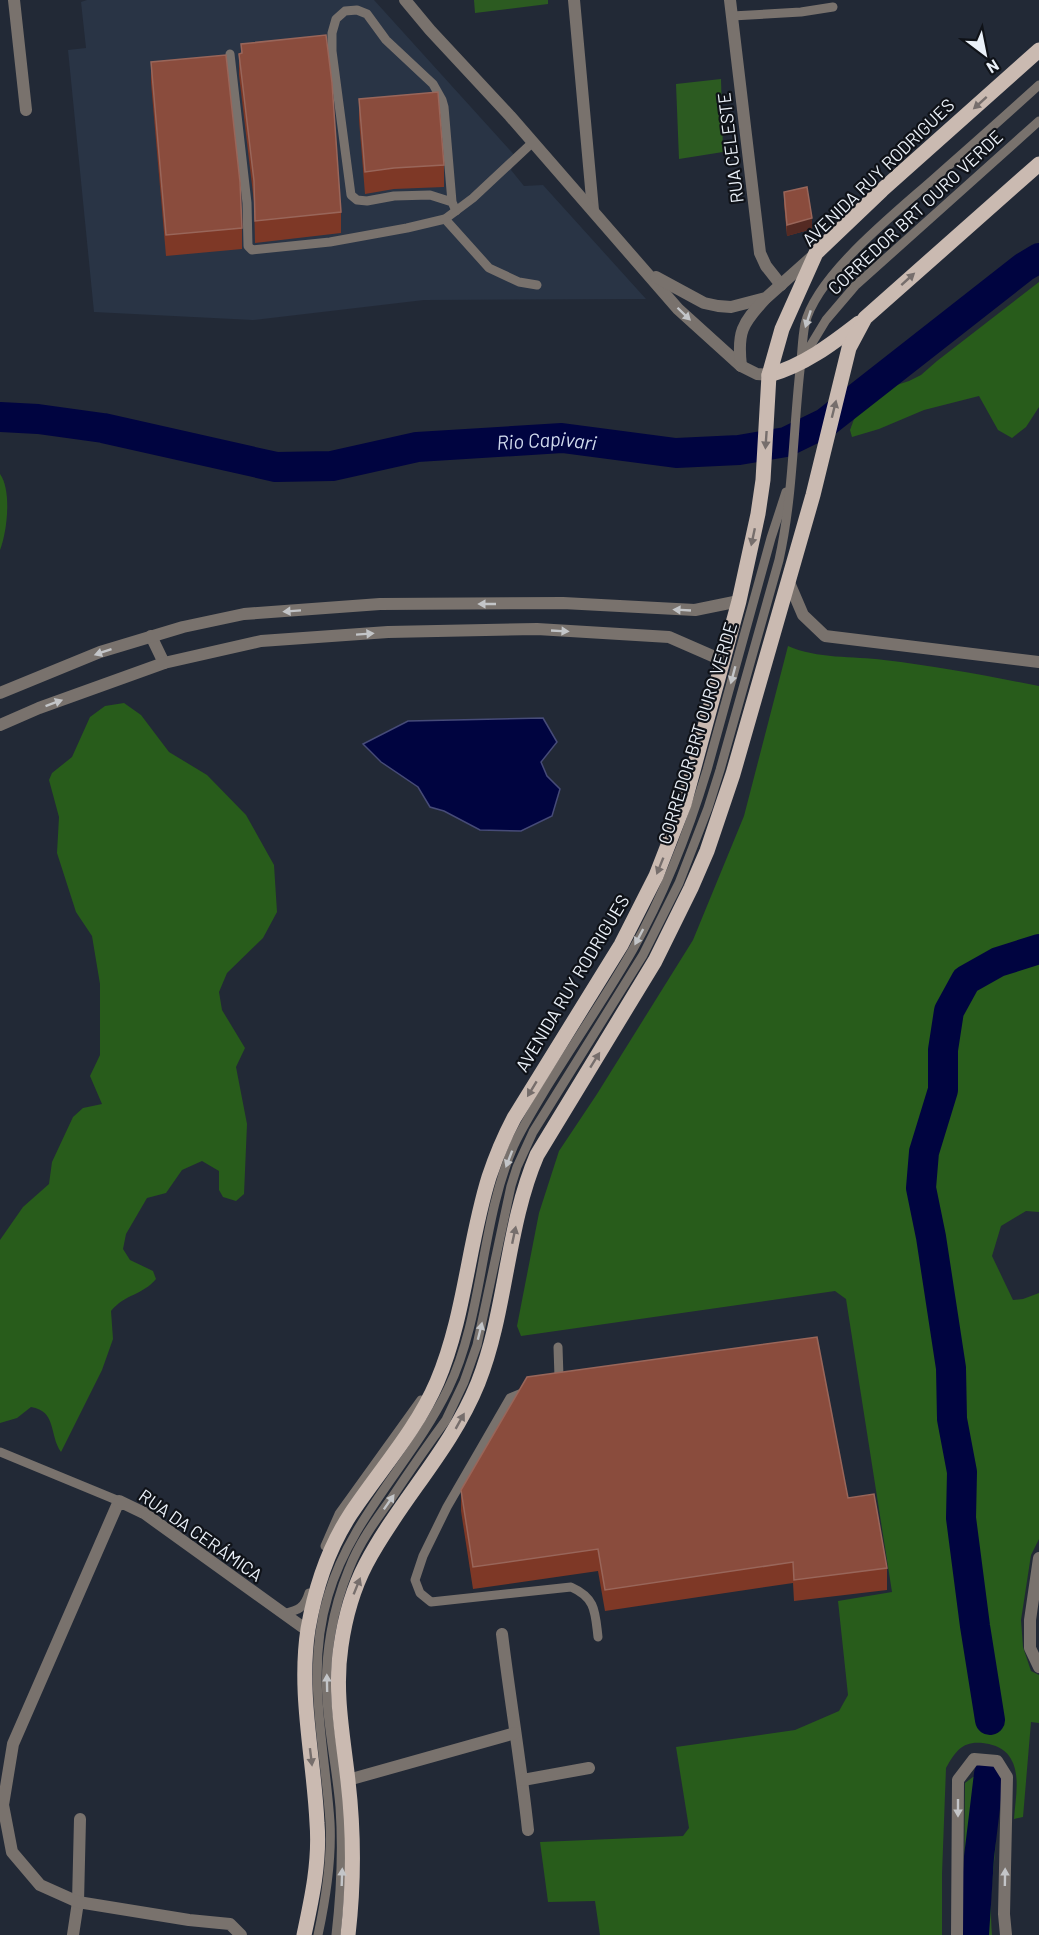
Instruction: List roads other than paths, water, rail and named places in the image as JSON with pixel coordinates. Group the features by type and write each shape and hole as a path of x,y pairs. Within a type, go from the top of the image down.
{"main road":[{"name":"AVENIDA RUY RODRIGUES","path":"304,1935 315,1879 318,1847 315,1787 304,1694 304,1664 315,1595 350,1516 414,1424 436,1384 452,1343 483,1198 496,1157 514,1118 621,945 656,876 684,804 724,661 759,514 769,375 782,329 816,253 882,190 1038,52"},
{"path":"769,375 801,363 832,344 865,318 1039,164"},
{"path":"348,1935 354,1867 348,1780 338,1696 338,1671 346,1618 365,1564 457,1427 478,1382 496,1323 524,1190 537,1155 655,962 691,888 721,813 813,495 849,348 865,318"}],"street":[{"path":"14,0 26,110"},
{"path":"405,0 533,142 678,309 741,366 757,374 769,375"},
{"path":"574,0 593,210"},
{"name":"RUA CELESTE","path":"730,0 760,253 766,266 781,285"},
{"path":"741,366 739,347 742,330 753,311 816,253"},
{"path":"645,270 687,295 718,306 743,305 766,298"},
{"path":"788,580 803,615 825,636 1039,662"},
{"path":"0,693 100,652 183,627 244,614 380,604 563,603 695,610 739,601"},
{"path":"0,725 39,708 164,663 261,641 388,632 537,629 669,637 724,661"},
{"path":"151,636 164,663"},
{"path":"119,1501 13,1744 3,1805 12,1852 40,1885 78,1902 189,1920 230,1924 241,1935"},
{"name":"RUA DA CERÁMICA","path":"119,1501 144,1514 308,1631"},
{"path":"1039,1558 1030,1620 1030,1648 1039,1667"},
{"path":"502,1634 528,1830"},
{"path":"348,1780 515,1733"},
{"path":"957,1935 958,1780 974,1759 997,1761 1006,1777 1004,1914 1006,1935"},
{"path":"523,1780 589,1768"},
{"path":"73,1935 78,1902 80,1818"}],"lane":[{"path":"732,16 801,12 833,7"},
{"path":"357,10 367,14 386,40 433,84 438,92 444,107 454,207 430,195 394,196 367,201 357,200 351,195 332,51 332,33 336,19 345,11 357,10"},
{"path":"230,54 247,203 248,246 252,250 330,242 445,219 454,207 473,198 533,142"},
{"name":"CORREDOR BRT OURO VERDE","path":"336,1935 341,1891 342,1841 328,1715 327,1671 330,1644 342,1588 349,1567 365,1537 446,1420 464,1382 482,1327 511,1186 524,1149 643,955 675,892 694,846 720,770 779,560 788,513 805,323 813,305 843,262 899,209 1039,86"},
{"name":"CORREDOR BRT OURO VERDE","path":"801,363 826,320 855,286 1039,121"},
{"path":"445,219 489,268 519,282 537,285"},
{"name":"CORREDOR BRT OURO VERDE","path":"318,1935 330,1847 327,1786 316,1693 319,1644 327,1598 335,1575 360,1523 424,1431 449,1386 464,1346 498,1191 516,1142 636,942 663,890 682,844 707,770 792,466"},
{"path":"283,1614 306,1604 321,1556 339,1514 428,1390 452,1343"},
{"path":"558,1347 559,1377 510,1398 447,1507 423,1556 415,1580 420,1593 431,1602 571,1587 584,1593 590,1601 595,1614 598,1637"},
{"name":"RUA DA CERÁMICA","path":"0,1452 119,1501"}],"waterway":[{"name":"Rio Capivari","path":"0,417 38,419 103,428 276,467 332,466 417,447 562,438 676,453 739,450 786,442 825,423 1024,267 1039,258"},
{"path":"990,1720 961,1518 962,1472 952,1419 951,1368 931,1237 921,1188 924,1152 943,1090 943,1050 949,1011 966,980 998,962 1039,949"},
{"path":"974,1935 979,1857 989,1774"}]}
